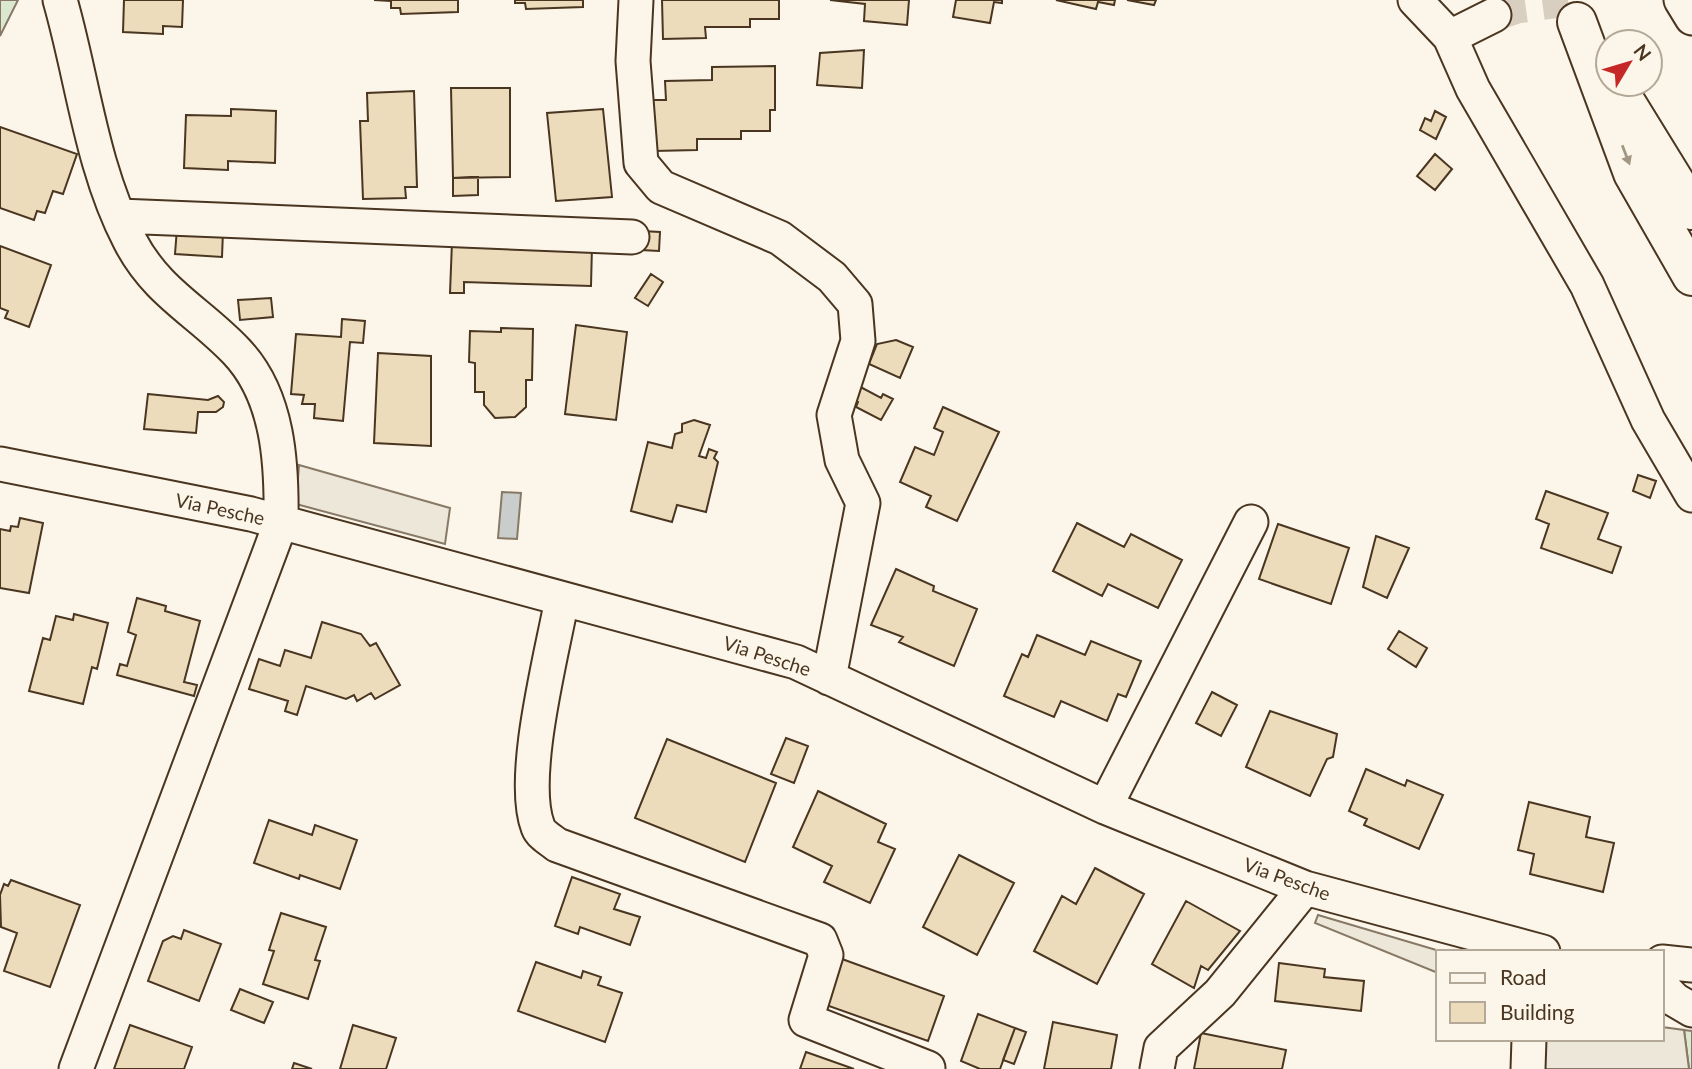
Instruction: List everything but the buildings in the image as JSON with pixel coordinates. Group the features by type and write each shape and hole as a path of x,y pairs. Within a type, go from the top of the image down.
{"highway":[{"path":"1570,11 1594,50"},
{"path":"1570,11 1633,173 1692,276"},
{"path":"1624,98 1692,210"}],"street":[{"path":"60,0 98,159 130,242 161,288 237,353 269,401 282,483 281,522 76,1069"},
{"path":"636,0 634,61 641,163 661,187 780,238 832,277 855,304 858,341 834,415 842,460 863,503 829,678"},
{"path":"1415,0 1450,37 1473,89 1587,285 1648,420 1692,495"},
{"path":"1681,0 1692,18"},
{"path":"1450,37 1494,15"},
{"path":"119,216 632,237"},
{"name":"Via Pesche","path":"0,464 281,522 796,662 1105,807 1305,888 1531,950"},
{"path":"1105,807 1251,522"},
{"path":"562,599 531,769 532,808 539,831 557,845 820,940 826,956 806,1020 928,1068"},
{"path":"1157,1069 1161,1048 1220,993 1305,888"},
{"path":"1664,962 1692,965"},
{"path":"1664,989 1675,1000 1692,1010"},
{"path":"1528,1069 1529,1041"}],"green space":[{"path":"0,0 18,0 0,36"},
{"path":"1684,1030 1692,1031 1692,1069 1689,1069"}],"shaded area":[{"path":"299,465 450,508 445,544 296,504"},
{"path":"502,492 521,493 517,539 498,538"},
{"path":"1318,915 1436,950 1436,972 1315,923"},
{"path":"1664,1027 1684,1030 1689,1069 1538,1069 1539,1041 1664,1041"}],"tunnel":[{"path":"1494,15 1517,7 1568,0"}]}
